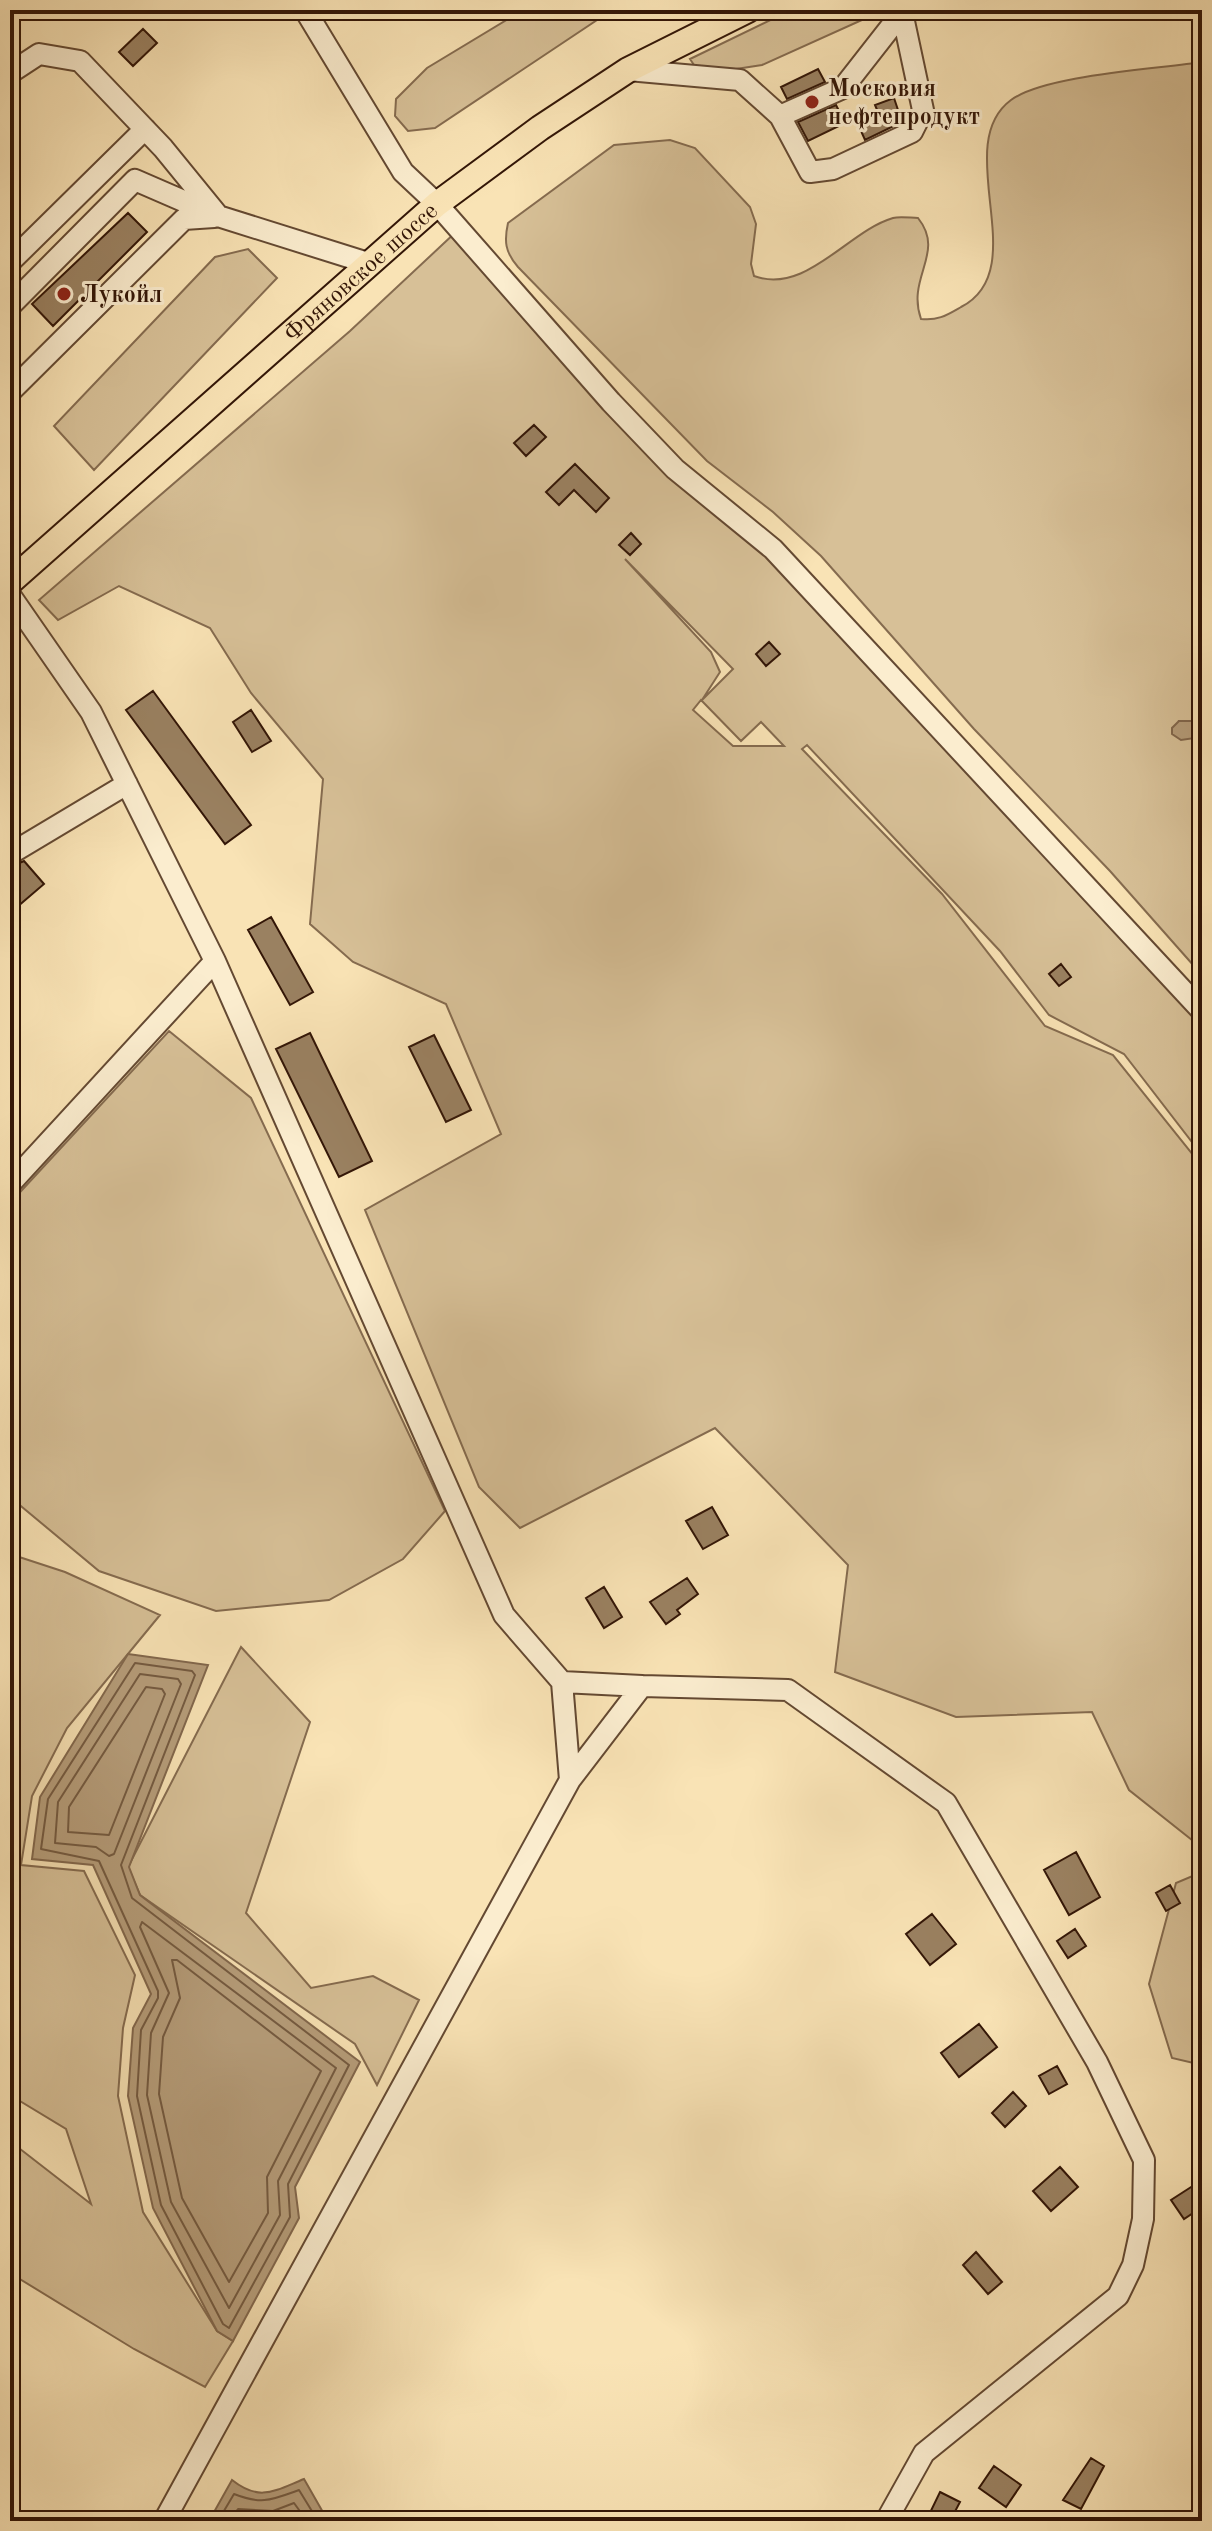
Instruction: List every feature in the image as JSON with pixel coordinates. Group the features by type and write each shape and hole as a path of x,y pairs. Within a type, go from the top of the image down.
{"main road":[{"name":"Фряновское шоссе","path":"10,582 437,204 540,128 628,70 748,10"}],"street":[{"path":"305,10 403,172 437,204 457,231 621,413 675,469 773,549 1202,1011"},
{"path":"628,70 740,80 780,116 810,172 833,169 912,132 923,110 903,11"},
{"path":"780,116 843,88 903,11"},
{"path":"10,73 39,54 80,61 145,129 218,216"},
{"path":"10,262 145,129"},
{"path":"10,306 135,180 218,216 371,264"},
{"path":"10,392 184,219 218,216"},
{"path":"10,595 91,712 215,961 504,1615 562,1682 570,1780"},
{"path":"10,854 127,784"},
{"path":"10,1184 215,961"},
{"path":"562,1682 788,1690 946,1803 1097,2062 1144,2160 1143,2219 1133,2265 1118,2296 924,2453 886,2521"},
{"path":"164,2521 570,1780 642,1686"}],"shaded area":[{"path":"523,10 612,10 435,128 408,131 395,116 396,99 427,68"},
{"path":"791,10 884,10 762,65 736,69 696,68 690,59"},
{"path":"1202,62 1202,721 1180,721 1198,738 1202,737 1202,975 1110,871 974,729 821,556 773,512 707,461 518,267 510,256 506,241 508,223 614,145 670,140 695,148 750,207 756,224 751,264 754,276 773,279 791,277 826,259 876,225 896,217 918,218 926,231 928,243 918,304 921,319 937,318 961,307 982,289 991,265 993,237 987,146 994,121 1011,100 1049,84"},
{"path":"457,231 611,402 773,549 1202,1011 1202,1155 1124,1054 1049,1015 1000,951 807,745 802,749 942,894 1045,1026 1113,1055 1202,1166 1202,1848 1129,1790 1092,1712 956,1717 835,1672 848,1565 715,1428 520,1528 479,1487 365,1210 501,1134 446,1004 353,962 310,924 323,779 251,693 210,628 119,586 58,620 39,600 350,331","holes":["625,559 733,669 702,700 720,672 711,652","701,700 741,741 761,722 784,746 733,746 693,710"]},
{"path":"248,249 277,278 94,470 54,426 215,257"},
{"path":"169,1031 251,1098 445,1511 403,1559 329,1600 216,1611 99,1571 10,1497 10,1203"},
{"path":"10,1554 65,1572 160,1615 67,1728 32,1796 21,1865 84,1871 135,1975 123,2028 118,2096 143,2212 217,2331 233,2341 205,2387 134,2349 10,2273 10,2156 15,2145 91,2204 66,2129 10,2095"},
{"path":"241,1647 310,1722 246,1913 311,1988 373,1976 419,2000 377,2085 355,2044 140,1895 128,1867"},
{"path":"1202,1872 1202,2065 1172,2058 1149,1984 1176,1883"}],"water":[{"path":"1179,721 1202,721 1202,737 1181,740 1172,734 1172,728"},
{"path":"128,1654 208,1665 129,1867 140,1895 360,2062 295,2187 299,2218 233,2341 217,2331 153,2208 128,2096 133,2028 151,1994 93,1865 32,1859 40,1797"},
{"path":"304,2479 328,2521 209,2521 232,2480 259,2493"}],"building":[{"path":"143,29 157,43 133,66 119,52"},
{"path":"818,69 825,82 787,99 781,87"},
{"path":"894,98 902,122 865,140 857,122 878,112 875,105"},
{"path":"836,105 845,123 808,141 798,122"},
{"path":"128,213 147,232 53,326 32,304"},
{"path":"534,425 546,437 526,456 514,443"},
{"path":"575,464 609,498 596,512 574,490 559,505 546,492"},
{"path":"631,533 641,544 630,555 619,545"},
{"path":"769,642 780,654 766,666 756,654"},
{"path":"153,691 251,825 225,844 126,710"},
{"path":"251,710 271,741 252,752 233,722"},
{"path":"24,861 44,884 10,913 10,867"},
{"path":"271,917 313,992 290,1005 248,930"},
{"path":"1061,964 1071,977 1059,986 1049,974"},
{"path":"310,1033 372,1161 339,1177 276,1049"},
{"path":"434,1035 471,1110 446,1122 409,1047"},
{"path":"712,1507 728,1535 703,1549 686,1521"},
{"path":"687,1578 698,1594 677,1610 680,1614 666,1624 650,1602"},
{"path":"604,1587 622,1617 604,1628 586,1598"},
{"path":"1076,1852 1100,1897 1069,1915 1044,1870"},
{"path":"1170,1885 1180,1903 1166,1911 1156,1893"},
{"path":"932,1914 956,1944 930,1965 906,1934"},
{"path":"1075,1929 1086,1946 1068,1958 1057,1941"},
{"path":"979,2024 997,2047 959,2077 941,2053"},
{"path":"1057,2066 1067,2084 1049,2094 1039,2076"},
{"path":"1013,2092 1026,2106 1005,2127 992,2113"},
{"path":"1060,2167 1078,2187 1051,2211 1033,2191"},
{"path":"1202,2180 1202,2207 1184,2219 1171,2200"},
{"path":"976,2252 1002,2282 988,2294 963,2265"},
{"path":"1091,2458 1104,2466 1081,2509 1063,2500"},
{"path":"994,2466 1021,2485 1006,2507 979,2488"},
{"path":"940,2492 960,2502 950,2521 926,2521"}],"place":[{"name":"Московия нефтепродукт","path":"812,102"},
{"name":"Лукойл","path":"64,294"}]}
